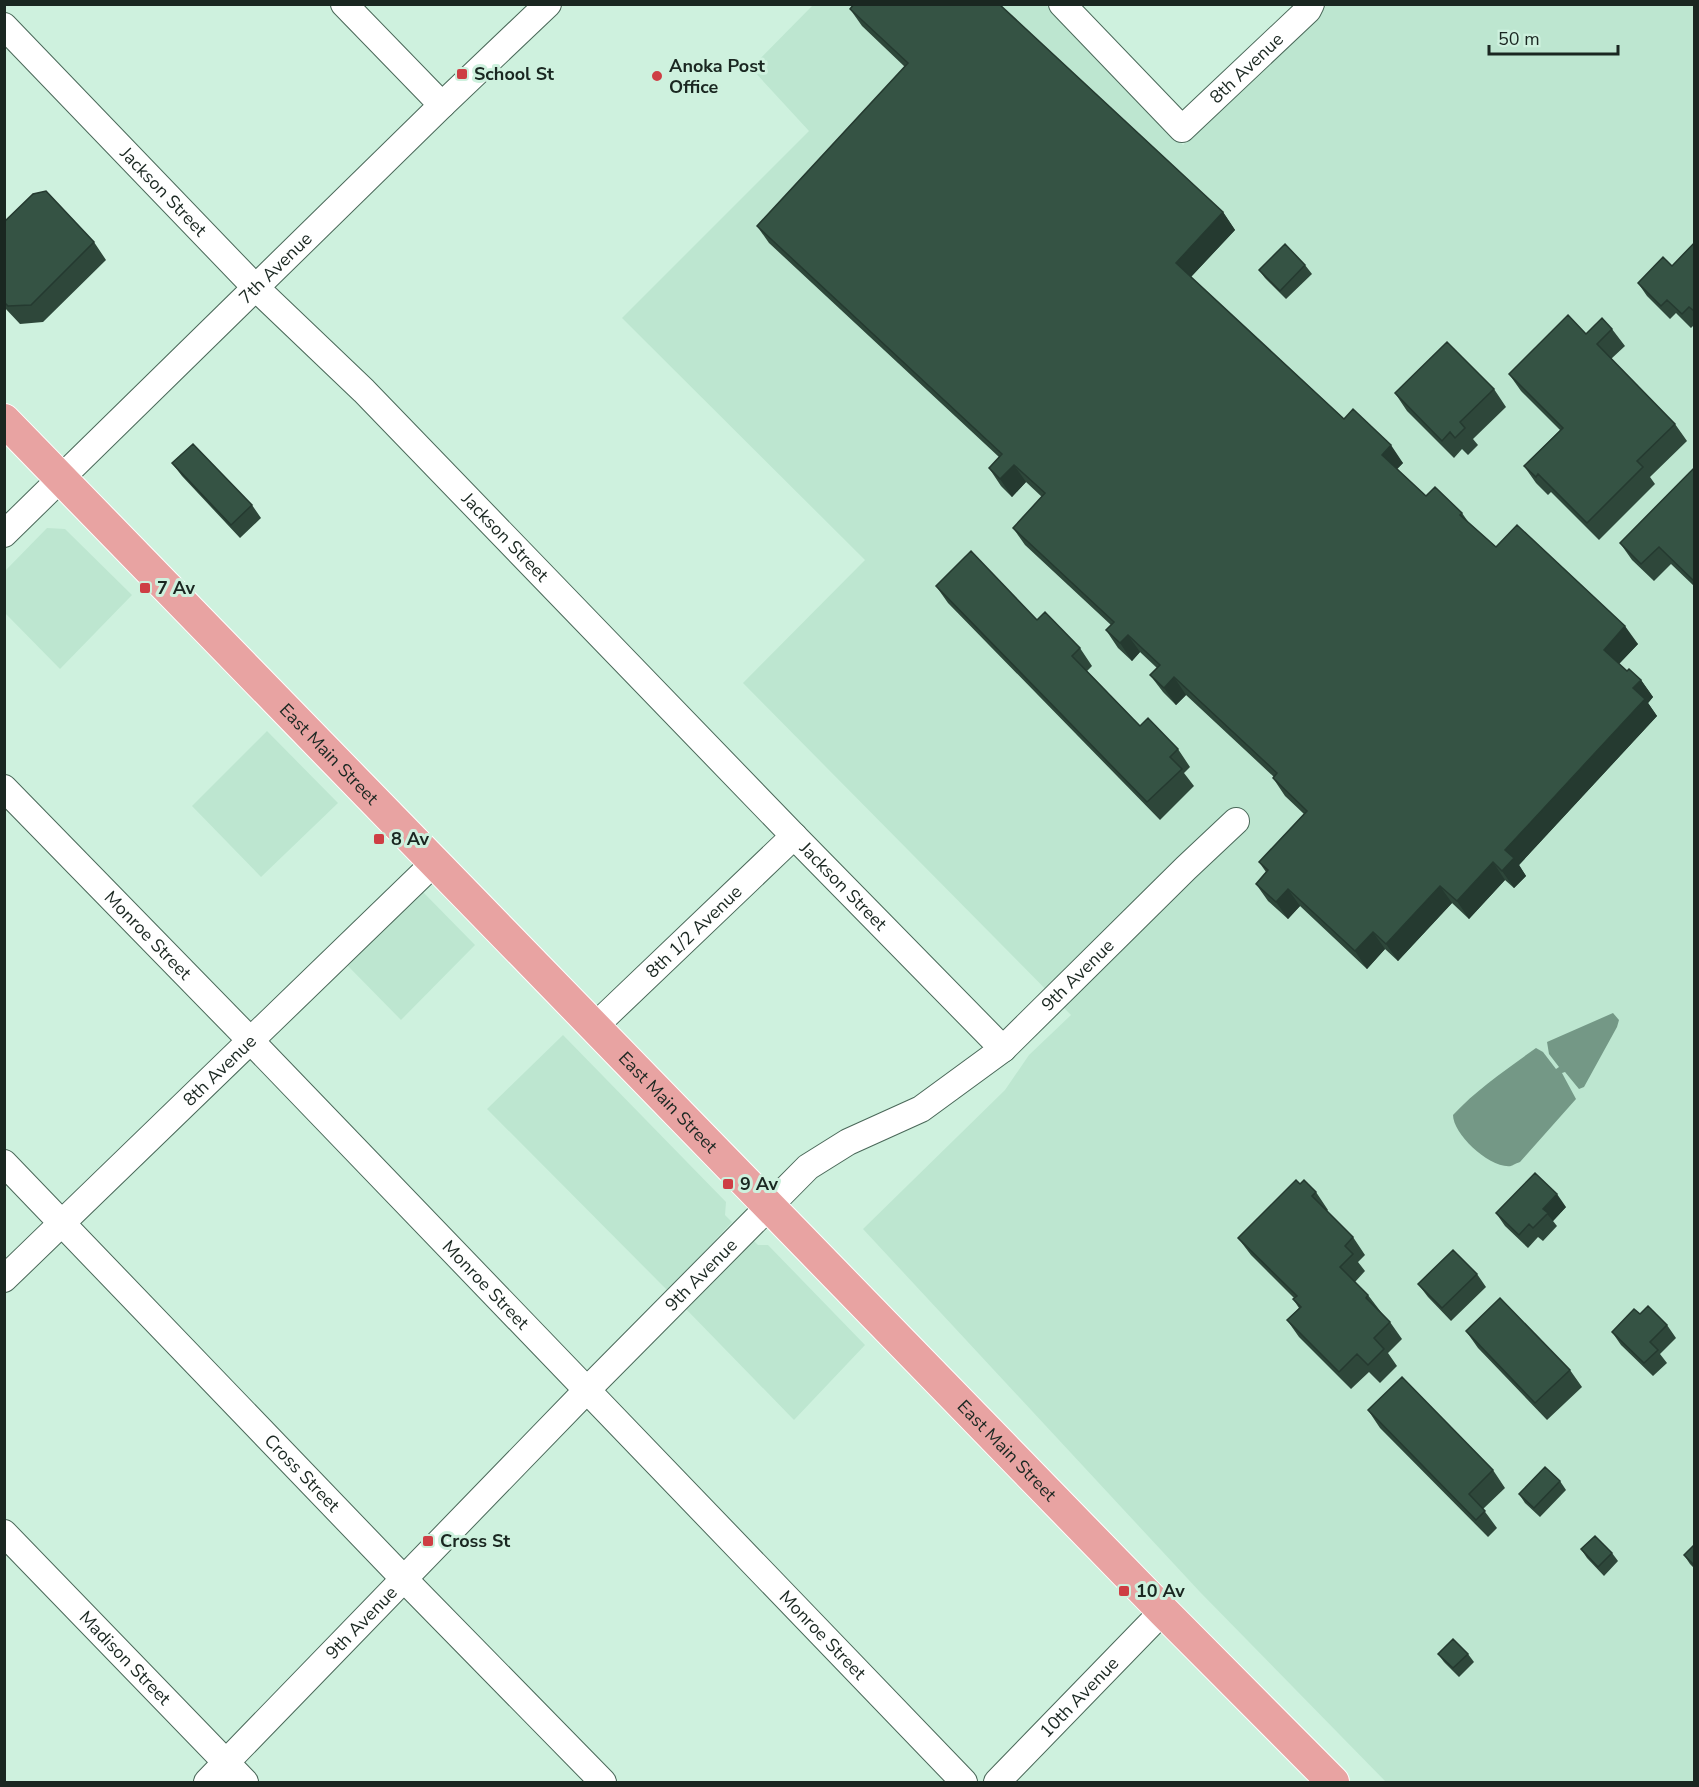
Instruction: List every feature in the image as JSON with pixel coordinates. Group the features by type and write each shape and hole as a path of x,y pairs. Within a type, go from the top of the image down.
{"main road":[{"name":"East Main Street","path":"4,420 1163,1611 1333,1782"}],"street":[{"path":"344,4 442,105"},
{"name":"7th Avenue","path":"4,534 548,4"},
{"name":"8th Avenue","path":"1062,4 1182,129 1308,10 1311,4"},
{"name":"Jackson Street","path":"4,26 255,287 386,414 1003,1049"},
{"name":"Monroe Street","path":"4,788 250,1040 964,1782"},
{"name":"9th Avenue","path":"207,1782 587,1390 808,1167 848,1143 921,1109 1003,1049 1236,821"},
{"name":"8th 1/2 Avenue","path":"594,1027 794,836"},
{"name":"8th Avenue","path":"4,1279 435,862"},
{"name":"Cross Street","path":"4,1162 404,1579 603,1782"},
{"name":"Madison Street","path":"4,1533 245,1782"},
{"name":"10th Avenue","path":"997,1782 1163,1611"}],"shaded area":[{"path":"813,5 1046,5 1183,145 1327,5 1694,5 1694,1782 1386,1782 1200,1592 863,1229 1005,1090 1029,1055 1071,1015 743,683 865,560 622,318 809,131 751,68"},
{"path":"47,528 65,529 132,595 60,669 5,613 5,571"},
{"path":"267,731 338,803 261,877 192,806"},
{"path":"422,891 475,945 401,1020 347,965"},
{"path":"1613,1013 1619,1020 1617,1027 1584,1087 1579,1089 1565,1072 1562,1073 1576,1099 1520,1162 1511,1166 1502,1165 1493,1162 1474,1149 1459,1131 1453,1115 1493,1080 1536,1048 1543,1052 1556,1069 1559,1067 1549,1054 1547,1042"},
{"path":"563,1035 726,1202 725,1215 732,1222 668,1291 487,1109"},
{"path":"752,1239 758,1245 768,1245 865,1345 794,1420 685,1308"}],"building":[{"path":"854,4 999,4 1223,212 1176,263 1344,419 1353,409 1391,445 1382,455 1426,496 1435,487 1462,513 1460,515 1496,547 1517,525 1625,626 1604,650 1627,671 1629,669 1641,680 1633,688 1645,699 1505,850 1514,858 1502,871 1493,862 1457,901 1440,886 1386,944 1373,932 1355,951 1288,889 1276,902 1256,884 1268,870 1259,862 1307,811 1273,778 1277,773 1174,677 1164,688 1150,675 1160,665 1128,635 1120,643 1106,630 1114,622 1013,528 1045,493 1014,465 1000,479 989,468 1002,454 757,226 908,63 850,9"},
{"path":"46,191 94,242 31,305 8,306 4,302 4,222 33,194"},
{"path":"1695,242 1695,309 1689,307 1682,314 1667,300 1661,306 1638,283 1663,257 1672,266"},
{"path":"1285,244 1305,265 1280,291 1259,270"},
{"path":"1568,315 1586,334 1602,318 1612,329 1597,344 1675,424 1637,461 1643,467 1587,523 1538,474 1536,477 1524,466 1563,428 1509,374"},
{"path":"1447,342 1494,389 1460,422 1465,428 1455,438 1450,432 1442,441 1395,393"},
{"path":"193,444 252,505 231,525 172,463"},
{"path":"1695,467 1695,582 1659,547 1641,564 1620,543"},
{"path":"971,551 1037,620 1045,612 1080,648 1072,656 1140,726 1148,718 1178,749 1170,757 1182,769 1147,802 936,586"},
{"path":"1535,1173 1557,1194 1543,1209 1548,1213 1533,1228 1529,1224 1519,1235 1496,1213"},
{"path":"1296,1180 1300,1184 1304,1180 1316,1192 1312,1196 1353,1237 1345,1246 1353,1254 1340,1267 1368,1295 1366,1298 1390,1322 1374,1338 1384,1349 1368,1365 1357,1354 1339,1372 1287,1320 1301,1307 1293,1299 1297,1296 1238,1238"},
{"path":"1453,1250 1477,1274 1442,1308 1418,1284"},
{"path":"1500,1298 1570,1370 1535,1403 1466,1331"},
{"path":"1648,1306 1667,1325 1650,1342 1658,1350 1644,1363 1612,1332 1634,1309 1640,1314"},
{"path":"1402,1377 1493,1470 1469,1494 1485,1511 1476,1520 1368,1410"},
{"path":"1545,1467 1560,1481 1534,1508 1519,1494"},
{"path":"1595,1536 1612,1553 1598,1567 1581,1549"},
{"path":"1695,1544 1695,1566 1684,1555"},
{"path":"1453,1639 1468,1654 1453,1668 1438,1654"}],"place":[{"name":"School St","path":"462,74"},
{"name":"Anoka Post Office","path":"657,76"},
{"name":"7 Av","path":"145,588"},
{"name":"8 Av","path":"379,839"},
{"name":"9 Av","path":"728,1184"},
{"name":"Cross St","path":"428,1541"},
{"name":"10 Av","path":"1124,1591"}]}
